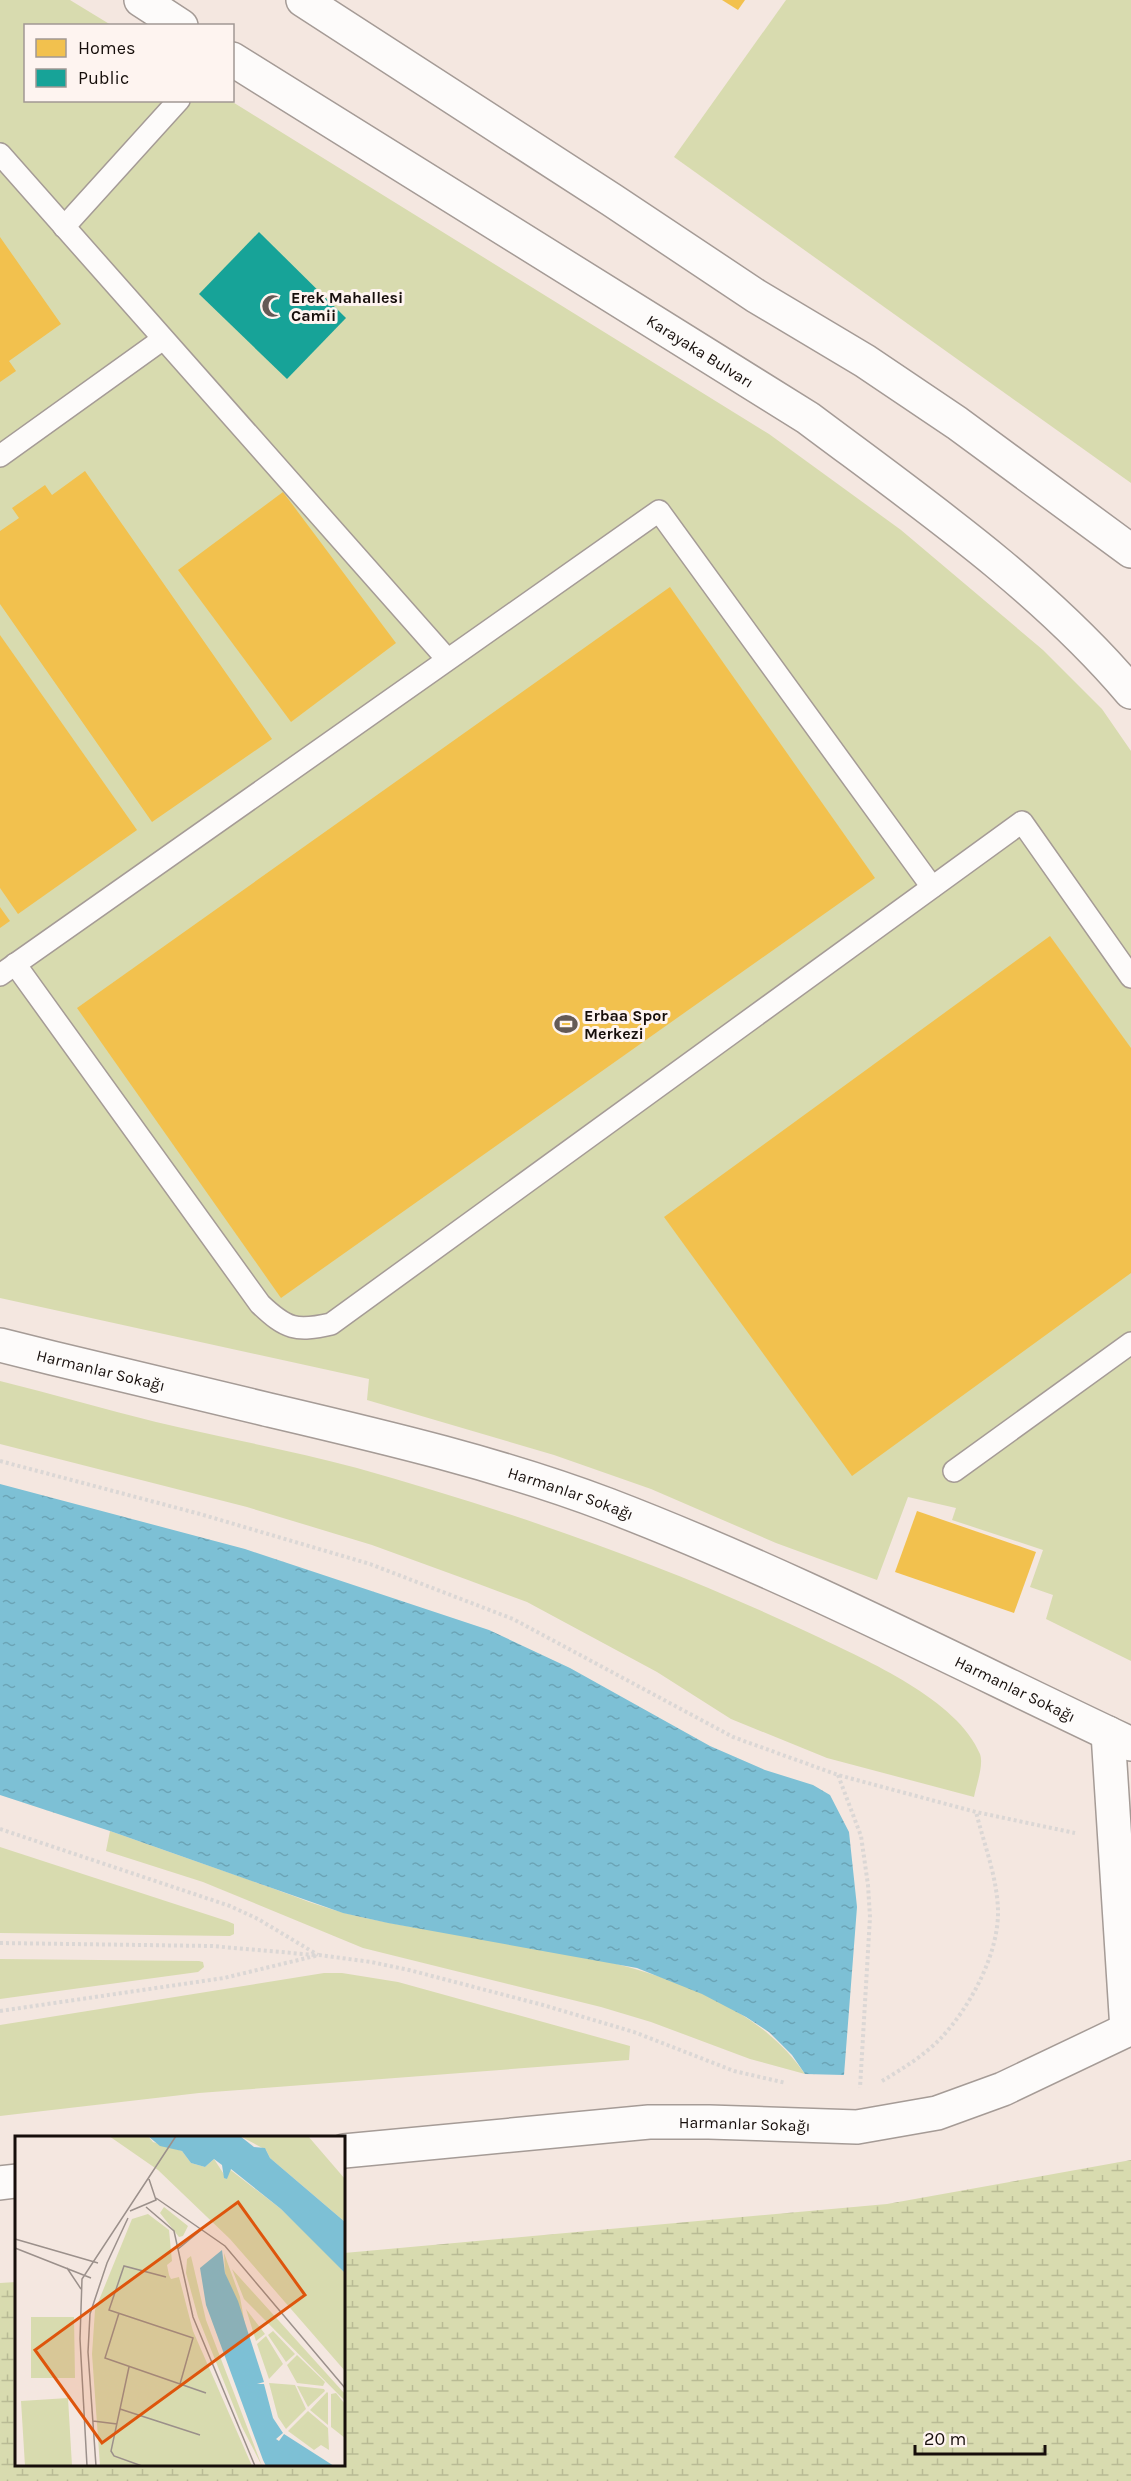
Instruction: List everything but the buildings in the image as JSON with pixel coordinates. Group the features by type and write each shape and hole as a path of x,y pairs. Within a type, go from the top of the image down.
{"street":[{"path":"141,0 178,24"},
{"path":"303,0 756,296 865,361 957,423 1131,550"},
{"name":"Karayaka Bulvarı","path":"234,59 808,418 1010,574 1099,654 1131,692"},
{"name":"Harmanlar Sokağı","path":"0,1345 361,1432 476,1463 606,1505 756,1566 851,1608 1120,1738 1115,1841 1129,2029 1003,2089 937,2113 857,2127 649,2122 345,2151"},
{"path":"0,2182 15,2181"}],"lane":[{"path":"64,227 177,102"},
{"path":"0,154 447,659"},
{"path":"0,456 163,339"},
{"path":"932,887 659,511 8,970 260,1304 280,1323 306,1330 331,1324 1022,822 1131,977"},
{"path":"954,1472 1131,1343"}],"path":[{"path":"0,1461 200,1514 336,1554 461,1597 513,1619 733,1737 838,1774 976,1812 1115,1841"},
{"path":"838,1774 861,1836 870,1917 857,2127"},
{"path":"880,2082 906,2066 941,2038 966,2005 984,1972 998,1912 994,1880 976,1812"},
{"path":"0,1829 230,1906 258,1919 319,1955"},
{"path":"0,1943 248,1948 319,1955 399,1968 543,2005 634,2032 734,2071 790,2084"},
{"path":"0,2011 224,1978 319,1955"},
{"path":"850,2088 870,2085"}],"green space":[{"name":"Erbaa Spor Merkezi","path":"0,0 70,0 109,24 24,24 24,102 233,102 769,434 901,530 1043,650 1102,709 1131,751 1131,1661 1046,1619 1053,1595 1030,1587 1043,1550 952,1520 956,1508 908,1497 877,1580 776,1543 651,1489 554,1455 367,1400 369,1379 0,1298"},
{"path":"786,0 1131,0 1131,483 674,157"},
{"path":"0,1381 156,1422 357,1468 416,1485 590,1542 761,1610 884,1670 932,1699 952,1716 969,1734 980,1754 980,1770 974,1797 827,1758 731,1719 657,1672 527,1602 372,1545 247,1507 0,1444"},
{"path":"110,1831 308,1902 345,1913 594,1959 657,1976 715,1999 765,2032 805,2074 750,2059 651,2022 601,2007 363,1948 203,1882 106,1851"},
{"path":"0,1847 227,1921 234,1924 234,1934 230,1936 0,1933"},
{"path":"0,1959 199,1961 203,1962 204,1967 198,1972 0,1999"},
{"path":"324,1973 342,1973 398,1982 630,2046 629,2060 199,2093 0,2116 0,2025"},
{"path":"1131,2160 1131,2481 0,2481 0,2283 15,2282 15,2466 345,2466 345,2253 887,2204"}],"water":[{"path":"0,1484 245,1549 489,1630 570,1668 710,1746 765,1770 813,1785 830,1795 849,1832 857,1907 844,2075 805,2074 792,2055 769,2032 746,2017 702,1994 637,1968 343,1913 0,1795"}],"place":[{"name":"Erek Mahallesi Camii","path":"273,306"},
{"name":"Erbaa Spor Merkezi","path":"566,1024"}]}
